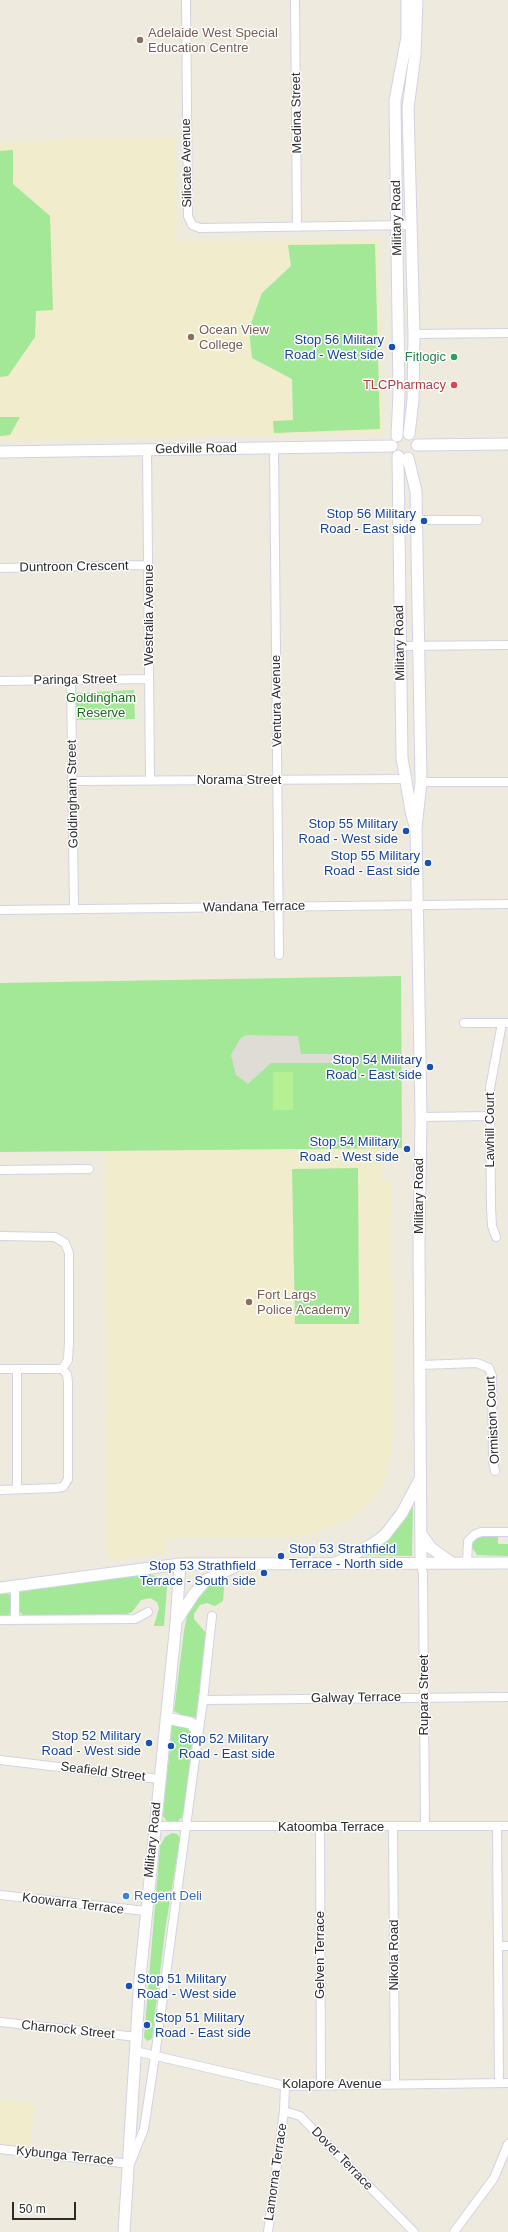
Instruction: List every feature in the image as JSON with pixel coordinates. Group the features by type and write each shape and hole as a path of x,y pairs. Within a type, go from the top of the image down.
{"street":[{"name":"Silicate Avenue","path":"186,0 189,220 192,225 200,228 411,225"},
{"name":"Medina Street","path":"295,0 297,227"},
{"name":"Military Road","path":"394,441 399,393 395,101 407,37 407,0"},
{"name":"Military Road","path":"409,434 413,400 414,334 408,108 415,54 417,0"},
{"path":"414,334 508,333"},
{"path":"394,441 403,457 414,453 417,445 414,438 409,434"},
{"name":"Gedville Road","path":"0,452 274,448 394,441 409,434"},
{"path":"417,445 508,444"},
{"name":"Ventura Avenue","path":"274,448 279,955"},
{"name":"Westralia Avenue","path":"147,449 150,781"},
{"name":"Military Road","path":"403,457 416,492 417,520 421,782 416,828 421,1117 421,1564"},
{"name":"Military Road","path":"403,457 400,646 402,758 411,811 416,828"},
{"path":"417,520 478,520"},
{"name":"Duntroon Crescent","path":"0,568 148,565"},
{"path":"400,646 508,645"},
{"name":"Paringa Street","path":"0,681 149,679"},
{"name":"Goldingham Street","path":"72,680 74,909"},
{"name":"Norama Street","path":"72,781 406,779"},
{"path":"421,782 508,782"},
{"name":"Wandana Terrace","path":"0,910 508,904"},
{"path":"464,1023 505,1023"},
{"name":"Lawhill Court","path":"496,1237 492,1226 491,1207 490,1088 505,1023"},
{"path":"421,1117 490,1116"},
{"path":"0,1170 89,1169"},
{"path":"0,1236 55,1237 65,1243 69,1253 69,1342 68,1360 62,1369"},
{"name":"Ormiston Court","path":"420,1365 477,1363 489,1368 492,1376 493,1462 495,1471"},
{"path":"0,1370 62,1369 67,1374 68,1382 68,1479 63,1486 56,1488 0,1490"},
{"path":"17,1370 17,1489"},
{"path":"334,1564 373,1544 384,1535 402,1513 420,1477"},
{"path":"467,1563 468,1541 474,1535 480,1532 508,1532"},
{"path":"421,1534 431,1548 453,1564"},
{"path":"0,1588 180,1564 508,1563"},
{"name":"Military Road","path":"124,2232 130,2164 146,1911 176,1623 180,1564"},
{"path":"176,1623 194,1594 206,1580 240,1564"},
{"name":"Rupara Street","path":"421,1564 423,1571 425,1826"},
{"path":"15,1586 15,1620"},
{"path":"0,1620 136,1619 148,1612"},
{"name":"Military Road","path":"130,2164 144,2129 155,2056 203,1700 212,1616"},
{"name":"Galway Terrace","path":"203,1700 508,1697"},
{"path":"166,1718 191,1723 196,1729 198,1737"},
{"name":"Seafield Street","path":"0,1760 159,1779"},
{"name":"Katoomba Terrace","path":"154,1826 185,1828 508,1826"},
{"path":"497,1826 499,2083"},
{"name":"Gelven Terrace","path":"320,1827 321,2084"},
{"name":"Nikola Road","path":"393,1827 395,2084"},
{"name":"Koowarra Terrace","path":"0,1895 146,1911"},
{"path":"499,1946 508,1946"},
{"name":"Charnock Street","path":"0,2022 137,2037"},
{"name":"Kolapore Avenue","path":"136,2051 285,2086 321,2084 508,2083"},
{"path":"284,2111 285,2086"},
{"name":"Lamorna Terrace","path":"268,2232 284,2111"},
{"name":"Dover Terrace","path":"284,2111 300,2116 414,2232"},
{"path":"454,2232 494,2178 508,2144"},
{"name":"Kybunga Terrace","path":"0,2149 130,2164"}],"shaded area":[{"name":"Ocean View College","path":"175,138 177,241 379,240 383,433 0,440 0,141"},
{"path":"246,1035 298,1036 301,1054 351,1054 351,1063 271,1063 248,1084 236,1075 231,1055 240,1039"},
{"name":"Fort Largs Police Academy","path":"381,1148 381,1179 392,1179 393,1425 390,1461 384,1482 373,1500 350,1520 303,1537 167,1537 165,1553 108,1561 105,1151"},
{"path":"0,2099 36,2104 29,2148 0,2144"}],"green space":[{"path":"13,150 13,184 50,216 53,310 36,311 35,337 8,376 0,377 0,151"},
{"path":"375,244 380,429 274,433 273,421 293,420 292,379 252,358 249,329 262,293 291,266 288,245"},
{"path":"0,417 20,417 10,435 0,436"},
{"name":"Goldingham Reserve","path":"134,690 135,719 77,720 75,693"},
{"path":"401,976 402,1148 0,1152 0,983"},
{"path":"273,1072 293,1072 293,1110 273,1110"},
{"path":"358,1168 359,1324 295,1324 292,1169"},
{"path":"413,1498 412,1556 361,1555"},
{"path":"479,1537 498,1537 498,1544 508,1544 508,1556 477,1555 471,1546 474,1539"},
{"path":"150,1574 163,1579 167,1587 164,1626 154,1626 159,1608 157,1602 150,1598 141,1600 132,1612 127,1614 24,1616 20,1612 19,1594 22,1590"},
{"path":"225,1574 223,1601 215,1606 207,1603 200,1605 194,1614 194,1619 207,1634 195,1722 174,1711 188,1611 209,1581"},
{"path":"8,1593 10,1595 11,1612 9,1615 0,1616 0,1594"},
{"path":"174,1723 186,1725 190,1730 193,1740 183,1816 178,1821 173,1822 167,1821 163,1816 172,1725"},
{"path":"172,1833 177,1834 180,1838 165,1931 152,2039 147,2041 144,2037 160,1846 165,1837"}],"place":[{"name":"Adelaide West Special Education Centre","path":"140,40"},
{"name":"Ocean View College","path":"191,337"},
{"name":"Stop 56 Military Road - West side","path":"392,347"},
{"name":"Fitlogic","path":"454,357"},
{"name":"TLCPharmacy","path":"454,385"},
{"name":"Stop 56 Military Road - East side","path":"424,521"},
{"name":"Stop 55 Military Road - West side","path":"406,831"},
{"name":"Stop 55 Military Road - East side","path":"428,863"},
{"name":"Stop 54 Military Road - East side","path":"430,1067"},
{"name":"Stop 54 Military Road - West side","path":"407,1149"},
{"name":"Fort Largs Police Academy","path":"249,1302"},
{"name":"Stop 53 Strathfield Terrace - North side","path":"281,1556"},
{"name":"Stop 53 Strathfield Terrace - South side","path":"264,1573"},
{"name":"Stop 52 Military Road - West side","path":"149,1743"},
{"name":"Stop 52 Military Road - East side","path":"171,1746"},
{"name":"Regent Deli","path":"126,1896"},
{"name":"Stop 51 Military Road - West side","path":"129,1986"},
{"name":"Stop 51 Military Road - East side","path":"147,2025"}]}
